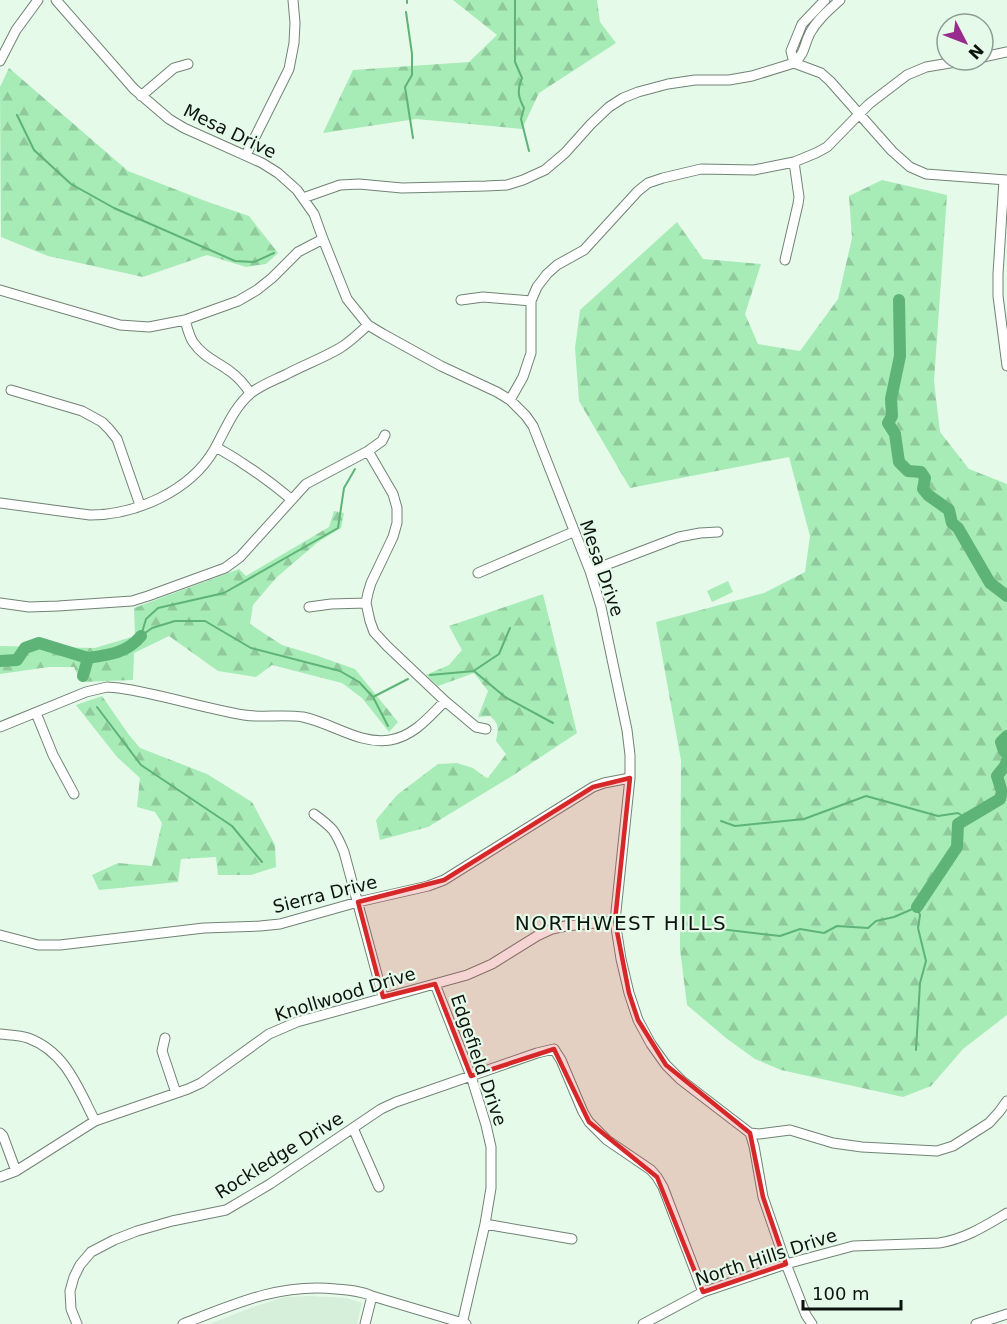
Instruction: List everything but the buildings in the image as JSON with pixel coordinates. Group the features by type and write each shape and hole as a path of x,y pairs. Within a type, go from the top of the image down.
{"street":[{"path":"0,61 16,30 38,0"},
{"name":"Mesa Drive","path":"56,0 141,96 175,123 246,155 290,182 314,214 347,299 368,325 418,354 497,392 510,400 533,426 590,571 601,607 627,730 630,778 615,921 629,993 638,1020 666,1065 681,1080 750,1133"},
{"path":"246,155 289,69 294,43 293,0"},
{"path":"794,63 791,51 802,24 825,0"},
{"path":"303,198 340,185 350,184 402,188 507,185 523,180 545,170 565,153 609,107 623,98 668,84 695,80 729,80 752,76 794,63 801,56 810,33 818,21 840,0"},
{"path":"794,63 821,73 830,81 892,151 910,167 927,174 1006,180 998,296 1007,366"},
{"path":"141,96 174,68 188,64"},
{"path":"510,400 523,377 531,353 531,301 537,287 557,265 584,250 648,183 701,169 754,170 794,162 827,147 869,104 907,75 935,66"},
{"path":"785,260 799,197 794,162"},
{"path":"0,290 130,327 149,327 185,320 238,302 272,278 298,252 323,239"},
{"path":"462,300 483,297 531,301"},
{"path":"185,320 192,340 199,350 210,360 240,379 250,393"},
{"path":"0,503 100,515 120,511 168,495 187,481 209,459 239,405 250,393 340,348 368,325"},
{"path":"11,390 82,411 102,422 117,439 140,505"},
{"path":"0,603 39,607 132,601 225,568 240,557 306,484 368,451 382,441 385,435"},
{"path":"216,447 240,460 291,499"},
{"path":"368,451 393,494 397,508 397,523 393,537 371,583 366,603 374,632 445,701 476,727 486,729"},
{"path":"478,573 573,532"},
{"path":"590,571 679,537 718,532"},
{"path":"309,607 331,603 366,603"},
{"path":"0,727 86,692 107,687 245,715 301,717 363,739 382,741 393,740 410,733 445,701"},
{"path":"36,713 53,755 74,794"},
{"name":"Sierra Drive","path":"0,935 38,945 73,945 204,928 280,924 444,880 594,787 630,778"},
{"path":"314,814 330,825 344,852 383,998"},
{"name":"Knollwood Drive","path":"0,1177 16,1171 95,1121 201,1083 275,1031 297,1022 467,975 492,964 552,929 615,921"},
{"name":"Edgefield Drive","path":"435,984 471,1076 486,1125 490,1147 491,1188 464,1324"},
{"path":"0,1034 28,1038 53,1052 71,1074 95,1121"},
{"path":"165,1038 162,1052 176,1093"},
{"name":"Rockledge Drive","path":"77,1324 71,1309 70,1292 80,1264 91,1252 114,1240 137,1232 172,1221 226,1209 270,1184 381,1109 396,1102 554,1049 589,1122 607,1140 651,1170 657,1177 663,1187 703,1292"},
{"path":"812,1324 806,1315 786,1264 763,1197 750,1133 790,1130 833,1143 862,1148 937,1150 953,1146 989,1123 1007,1101"},
{"path":"353,1128 379,1187"},
{"path":"0,1133 16,1171"},
{"name":"North Hills Drive","path":"643,1324 703,1292 786,1264 853,1246 953,1241 1007,1214"},
{"path":"485,1224 572,1239"},
{"path":"183,1324 268,1293 286,1289 324,1287 362,1291 464,1324"},
{"path":"365,1324 372,1296"},
{"path":"980,1324 1007,1314"}],"highlighted area":[{"path":"630,778 615,921 629,993 638,1020 666,1065 750,1133 763,1197 786,1264 703,1292 657,1177 589,1122 554,1049 471,1076 435,984 383,997 358,902 444,880 593,787"}],"shaded area":[{"path":"285,1297 346,1298 362,1303 357,1324 209,1324"}],"green space":[{"path":"453,0 597,0 600,22 616,43 539,93 522,129 416,119 323,133 353,70 469,62 497,35"},
{"path":"9,68 128,171 249,216 278,253 266,264 246,267 207,255 143,277 48,256 1,237 0,87"},
{"path":"882,180 947,195 934,381 940,432 969,469 1007,484 1007,1015 963,1049 931,1086 903,1097 781,1070 755,1059 687,1005 680,949 681,760 656,622 764,593 805,572 810,536 789,457 630,488 579,401 575,348 580,310 677,222 703,259 761,264 745,314 758,344 800,351 838,299 852,238 849,196"},
{"path":"334,511 344,513 341,528 318,542 277,577 253,605 250,624 282,645 355,669 398,722 389,732 362,698 342,683 272,665 256,677 218,671 169,636 134,653 133,680 81,682 74,667 49,667 0,674 0,646 95,648 135,636 134,608 239,569 246,576 329,527"},
{"path":"728,581 733,592 712,602 707,591"},
{"path":"543,594 577,733 428,827 380,840 376,820 397,795 438,764 457,763 473,768 488,778 506,754 496,741 498,730 495,722 490,716 478,717 488,691 474,673 438,686 426,675 449,665 462,650 449,626"},
{"path":"102,696 140,748 207,774 252,802 275,845 276,867 251,875 218,875 216,857 181,859 178,882 99,890 92,875 118,863 152,866 162,823 155,812 137,807 140,778 117,757 76,705"}],"waterway":[{"path":"515,0 515,62 522,78 519,97 524,108 521,119 529,151"},
{"path":"406,12 412,54 412,75 405,87 413,138"},
{"path":"17,115 34,150 71,184 114,208 235,261 254,262 274,253"},
{"path":"899,300 900,356 891,399 892,416 888,423 895,434 899,462 908,471 921,472 925,478 923,489 949,510 952,523 958,528 990,583 1007,596"},
{"path":"141,636 146,619 158,608 224,593 338,528 344,488 355,469"},
{"path":"141,636 152,628 175,621 205,621 251,648 340,671 359,682 373,697 408,679"},
{"path":"475,670 499,654 510,628"},
{"path":"88,658 124,650 141,636"},
{"path":"0,661 17,660 25,648 39,643 88,658 83,676"},
{"path":"430,675 474,671 505,697 553,723"},
{"path":"373,697 388,726"},
{"path":"97,707 141,765 232,826 262,862"},
{"path":"1007,736 1001,742 1007,754"},
{"path":"917,907 957,847 958,824 1000,799 1002,792 997,776 1007,761"},
{"path":"721,821 735,826 804,819 866,796 938,816 958,813 967,819"},
{"path":"720,929 780,936 800,929 824,933 837,926 868,928 876,921 894,917 917,907 920,915 918,928 926,961 920,983 916,1050"}],"district":[{"name":"NORTHWEST HILLS","path":"621,923"}]}
